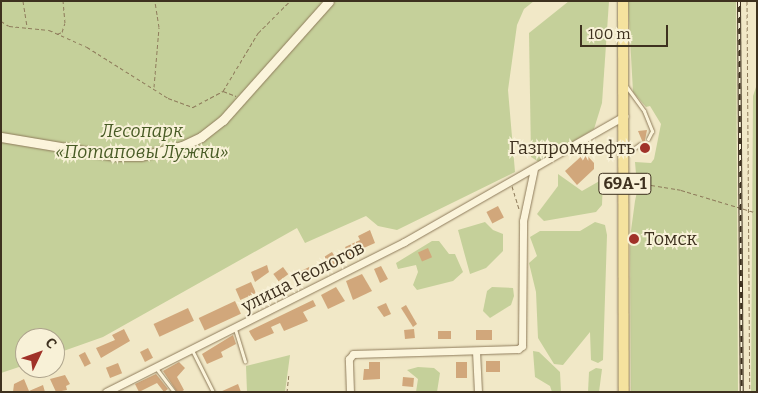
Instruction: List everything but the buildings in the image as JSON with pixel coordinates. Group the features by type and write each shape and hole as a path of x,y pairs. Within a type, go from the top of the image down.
{"main road":[{"name":"69А-1","path":"622,1 624,83 624,392"}],"street":[{"path":"1,137 94,153 141,156 161,152 201,137 241,101 329,1"},
{"name":"улица Геологов","path":"106,392 397,246 534,170 624,116"},
{"path":"350,392 350,359 353,354 518,349 524,344 523,221 534,170"},
{"path":"476,351 478,392"}],"lane":[{"path":"624,83 644,111 652,130 648,139"},
{"path":"624,155 640,144"},
{"path":"235,328 245,362"},
{"path":"192,350 213,392"},
{"path":"156,367 174,392"}],"path":[{"path":"23,1 27,28"},
{"path":"57,34 62,32 65,23 63,1"},
{"path":"154,88 159,27 155,1"},
{"path":"1,21 57,34 87,47 168,98 193,107 223,91 258,33 290,1"},
{"path":"747,1 747,211 750,392"},
{"path":"223,91 241,101"},
{"path":"511,183 523,221"},
{"path":"636,193 645,184 663,187 757,213"},
{"path":"287,392 289,374"}],"green space":[{"name":"Лесопарк «Потаповы Лужки»","path":"1,1 534,1 524,9 517,25 508,90 515,172 397,230 378,226 366,216 305,243 297,228 103,337 65,350 65,328 15,328 15,368 1,373"},
{"path":"569,1 609,1 602,103 594,129 539,162 531,157 529,33"},
{"path":"628,1 736,1 738,392 631,392 630,238 638,187 642,185 642,174 636,174 635,162 651,163 654,159 661,124 650,106 646,107 633,92"},
{"path":"756,87 757,392 751,392 753,96"},
{"path":"558,174 582,191 603,179 602,205 596,212 544,221 537,214 558,186"},
{"path":"485,222 493,230 503,234 503,251 486,268 470,274 458,230"},
{"path":"595,222 605,225 607,235 603,360 598,363 591,360 590,332 563,365 554,364 538,338 536,292 529,263 537,256 530,237 540,231 580,231"},
{"path":"432,241 439,241 449,254 455,254 463,272 453,281 417,290 413,285 418,272 416,265 398,269 396,263"},
{"path":"492,287 513,288 514,296 511,305 490,318 483,311 487,291"},
{"path":"533,351 539,352 560,372 561,392 552,392 550,386 535,377"},
{"path":"290,355 285,392 247,392 246,366"},
{"path":"418,367 434,368 440,373 437,392 416,392 418,379 407,370"},
{"path":"596,368 602,369 599,392 588,392 589,372"}],"railway":[{"path":"739,1 742,392"}],"place":[{"name":"Газпромнефть","path":"645,148"},
{"name":"Томск","path":"634,239"}]}
